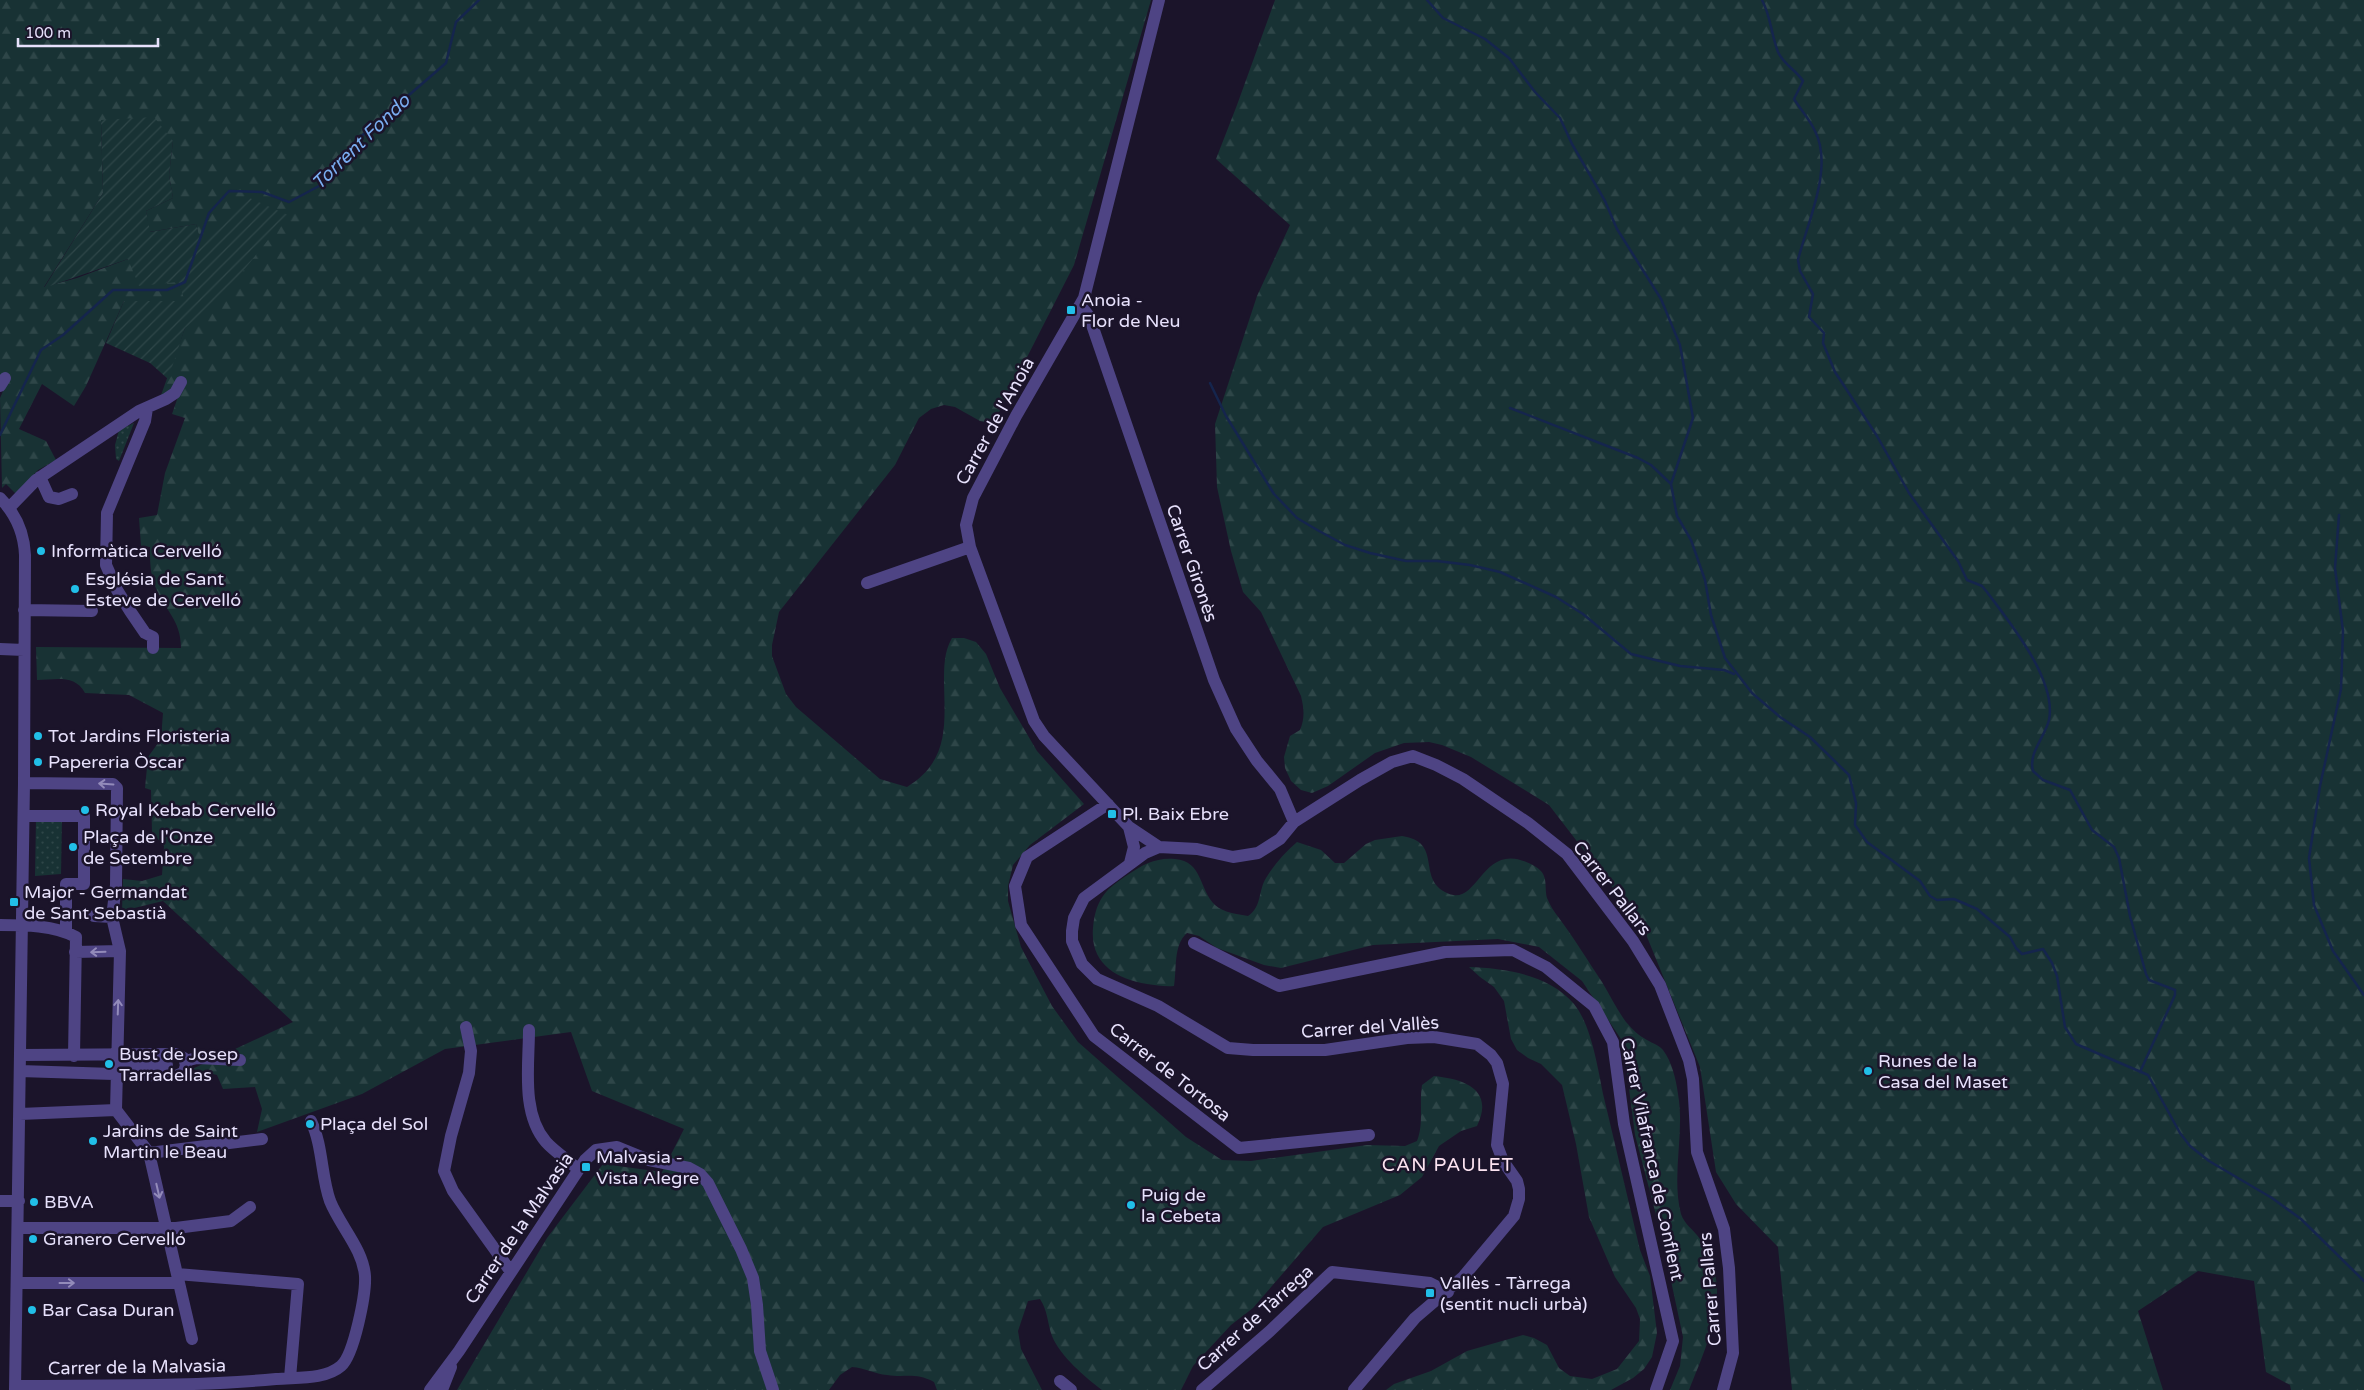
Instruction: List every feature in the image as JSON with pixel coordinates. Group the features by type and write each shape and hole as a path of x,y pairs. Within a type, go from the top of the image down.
{"street":[{"name":"Carrer de l'Anoia","path":"1159,0 1087,289 1080,305 1016,416 973,498 966,525 970,547 1034,721 1044,736 1129,827 1159,847"},
{"name":"Carrer Gironès","path":"1080,305 1089,316 1214,680 1236,729 1257,761 1280,789 1294,822"},
{"path":"9,508 40,477 100,437 175,393 181,382"},
{"path":"147,408 144,421 107,512 106,565 117,590 130,611 146,634 153,638 153,648"},
{"path":"40,477 49,497 60,499 72,494"},
{"path":"0,498 9,508 22,532 25,546 22,925 26,1063 20,1114 18,1338 15,1388"},
{"path":"867,583 970,547"},
{"path":"24,610 92,611"},
{"path":"0,650 24,650"},
{"name":"Carrer Pallars","path":"1159,847 1197,849 1233,857 1258,853 1280,839 1294,822 1392,762 1413,756 1436,765 1463,780 1528,823 1567,854 1633,941 1660,985 1689,1060 1693,1079 1697,1152 1724,1229 1729,1268 1733,1353 1723,1390"},
{"path":"24,783 115,785 116,885 112,917 120,951 116,1110 149,1153 192,1339"},
{"name":"Carrer de Tortosa","path":"1108,804 1027,857 1015,886 1021,925 1094,1036 1239,1148 1369,1135"},
{"path":"24,816 84,816 84,884 66,884 66,932"},
{"path":"1129,827 1134,847 1130,863"},
{"name":"Carrer del Vallès","path":"1159,847 1130,863 1084,898 1074,918 1072,941 1076,952 1089,972 1106,985 1158,1006 1222,1044 1237,1050 1326,1050 1407,1038 1434,1037 1469,1041 1477,1044 1491,1055 1501,1072 1503,1084 1497,1145 1503,1162 1516,1181 1519,1198 1514,1216 1463,1278 1415,1318 1354,1390"},
{"path":"94,916 112,917"},
{"path":"0,925 22,925 66,932 76,937 74,1056"},
{"name":"Carrer Vilafranca de Conflent","path":"1194,943 1279,986 1445,952 1513,950 1546,967 1594,1006 1613,1042 1624,1124 1673,1341 1656,1390"},
{"path":"76,952 120,951"},
{"path":"466,1028 471,1051 469,1073 451,1136 444,1171 454,1191 511,1272"},
{"path":"529,1030 529,1090 533,1117 546,1142 578,1169"},
{"path":"26,1063 74,1056 118,1065 176,1076 184,1072 185,1061 182,1056 176,1054 118,1065"},
{"path":"185,1061 197,1058 240,1060"},
{"path":"26,1063 167,1065"},
{"path":"20,1114 116,1110"},
{"name":"Carrer de la Malvasia","path":"15,1388 121,1388 217,1384 252,1386 328,1373 345,1362 353,1346 365,1283 361,1260 330,1201 316,1132 311,1121"},
{"path":"149,1153 262,1138"},
{"name":"Carrer de la Malvasia","path":"430,1390 459,1351 578,1169 596,1150 617,1147 649,1160 689,1168 705,1178 718,1200 753,1278 757,1304 758,1336 764,1366 773,1390"},
{"path":"0,1201 19,1201"},
{"path":"19,1228 167,1228 231,1221 250,1207"},
{"name":"Carrer de Tàrrega","path":"1202,1390 1270,1331 1332,1272 1430,1283 1448,1292"},
{"path":"18,1283 178,1279 298,1284 290,1378"},
{"path":"442,1390 459,1351"},
{"path":"1060,1381 1072,1390"}],"green space":[{"path":"0,0 1151,0 1074,265 993,424 980,421 955,407 944,405 931,409 919,418 895,465 779,612 772,645 772,656 786,694 796,707 880,779 907,787 921,777 931,766 942,741 945,713 944,665 949,643 952,638 964,638 976,642 986,654 1000,688 1037,751 1084,804 1030,845 1013,865 1008,886 1008,901 1021,947 1052,1006 1078,1042 1186,1137 1222,1160 1251,1161 1367,1145 1405,1146 1417,1141 1421,1120 1422,1085 1434,1076 1465,1083 1473,1088 1479,1095 1482,1103 1482,1113 1477,1126 1461,1131 1439,1146 1422,1177 1400,1195 1323,1227 1253,1308 1231,1325 1193,1366 1181,1390 1102,1390 1067,1358 1056,1344 1040,1299 1028,1301 1018,1331 1021,1349 1042,1390 937,1390 934,1382 921,1377 894,1376 852,1367 840,1375 829,1390 457,1390 547,1238 603,1164 662,1172 684,1129 592,1091 571,1032 445,1049 362,1094 257,1132 262,1109 255,1087 223,1089 217,1075 192,1069 293,1022 163,901 122,911 123,879 142,881 162,875 164,846 152,832 151,790 145,788 148,757 161,739 163,713 129,695 85,693 76,683 64,679 37,680 36,647 181,648 178,629 153,581 150,547 141,546 139,518 157,515 165,473 185,418 172,414 180,391 160,398 185,328 201,246 196,224 149,232 146,211 173,198 169,175 173,141 101,120 103,193 44,287 77,278 128,259 178,282 186,301 124,301 86,386 74,406 42,384 19,429 46,441 56,460 38,470 16,494 6,484 2,488 0,398 8,380 0,376"},
{"path":"1275,0 2364,0 2364,1390 2291,1390 2290,1385 2266,1372 2254,1281 2198,1271 2138,1311 2163,1390 1792,1390 1778,1247 1736,1204 1716,1172 1700,1067 1643,927 1549,805 1471,757 1442,745 1429,742 1404,743 1375,753 1328,786 1312,793 1301,790 1291,781 1285,768 1284,757 1290,736 1300,730 1302,726 1304,713 1301,696 1261,612 1243,592 1231,551 1217,487 1215,424 1257,296 1290,225 1216,159"},
{"path":"154,117 173,141 169,175 173,198 146,211 150,232 196,224 202,246 245,196 288,215 223,296 185,328 168,379 150,363 106,343 124,301 185,301 178,282 139,286 128,259 44,288 103,193 101,120"},
{"path":"134,423 119,461 116,459 115,445 119,430"},
{"path":"36,819 62,819 61,874 35,876"},
{"path":"1402,836 1422,845 1426,852 1432,878 1437,886 1445,892 1457,895 1466,892 1492,865 1503,859 1517,859 1540,870 1544,877 1547,898 1551,906 1602,982 1628,1025 1638,1034 1661,1048 1669,1060 1676,1082 1680,1109 1677,1184 1681,1214 1684,1221 1700,1239 1709,1256 1715,1272 1717,1289 1713,1324 1689,1390 1670,1390 1680,1366 1683,1337 1661,1234 1635,1135 1623,1042 1582,981 1539,947 1498,939 1373,945 1281,968 1264,965 1217,948 1199,936 1187,933 1179,944 1174,986 1147,984 1125,978 1107,967 1096,951 1093,940 1094,920 1105,893 1118,881 1151,862 1163,859 1184,861 1196,870 1206,892 1215,905 1235,914 1248,916 1256,908 1269,873 1284,854 1297,842 1321,850 1335,863 1344,863 1366,844 1375,840"},
{"path":"1469,967 1497,969 1526,975 1553,986 1574,1004 1590,1036 1640,1250 1650,1276 1657,1333 1652,1357 1644,1369 1633,1378 1611,1390 1386,1390 1394,1384 1431,1371 1467,1351 1523,1335 1547,1345 1559,1368 1570,1376 1592,1379 1617,1369 1639,1341 1640,1319 1636,1308 1615,1277 1589,1217 1576,1144 1562,1085 1541,1064 1517,1050 1511,1039 1504,1001 1494,987"}],"waterway":[{"name":"Torrent Fondo","path":"0,435 41,350 63,335 113,290 167,290 185,282 209,213 229,191 262,192 289,202 321,185 357,140 446,63 456,22 479,0"},
{"path":"1427,0 1443,18 1485,39 1509,58 1535,92 1560,118 1572,144 1605,201 1617,229 1661,299 1680,345 1693,418 1671,484"},
{"path":"1762,0 1778,52 1803,81 1794,99 1813,127 1820,146 1822,162 1817,196 1798,260 1800,271 1813,294 1809,317 1824,333 1823,343 1835,372 1877,436 1909,493 1958,561 1967,580 1982,586 1987,592 2019,636 2039,670 2050,704 2049,720 2033,758 2033,771 2043,780 2070,790 2092,830 2114,847 2119,858 2130,916 2146,974 2149,980 2175,990 2175,995 2140,1072"},
{"path":"1210,383 1226,416 1274,494 1297,518 1319,531 1345,545 1370,553 1406,561 1437,561 1470,565 1500,572 1556,597 1583,614 1631,654 1680,666 1724,670 1734,674"},
{"path":"1510,408 1638,458 1651,465 1671,484 1677,516 1691,540 1705,580 1711,615 1725,658 1752,693 1780,717 1810,737 1849,775 1856,803 1855,825 1867,842 1920,881 1930,896 1937,900 1954,899 1977,909 2010,937 2022,954 2043,949 2052,963 2057,976 2065,1027 2076,1044 2148,1075 2180,1133 2190,1146 2209,1161 2272,1198 2301,1219 2364,1281"},
{"path":"2339,515 2335,568 2343,631 2341,689 2320,786 2309,858 2314,905 2333,951 2364,995"}],"place":[{"name":"Anoia - Flor de Neu","path":"1071,310"},
{"name":"Informàtica Cervelló","path":"41,551"},
{"name":"Església de Sant Esteve de Cervelló","path":"75,589"},
{"name":"Tot Jardins Floristeria","path":"38,736"},
{"name":"Papereria Òscar","path":"38,762"},
{"name":"Royal Kebab Cervelló","path":"85,810"},
{"name":"Pl. Baix Ebre","path":"1112,814"},
{"name":"Plaça de l'Onze de Setembre","path":"73,847"},
{"name":"Major - Germandat de Sant Sebastià","path":"14,902"},
{"name":"Bust de Josep Tarradellas","path":"109,1064"},
{"name":"Runes de la Casa del Maset","path":"1868,1071"},
{"name":"Plaça del Sol","path":"310,1124"},
{"name":"Jardins de Saint Martin le Beau","path":"93,1141"},
{"name":"Malvasia - Vista Alegre","path":"586,1167"},
{"name":"BBVA","path":"34,1202"},
{"name":"Puig de la Cebeta","path":"1131,1205"},
{"name":"Granero Cervelló","path":"33,1239"},
{"name":"Vallès - Tàrrega (sentit nucli urbà)","path":"1430,1293"},
{"name":"Bar Casa Duran","path":"32,1310"}],"district":[{"name":"CAN PAULET","path":"1448,1165"}]}
